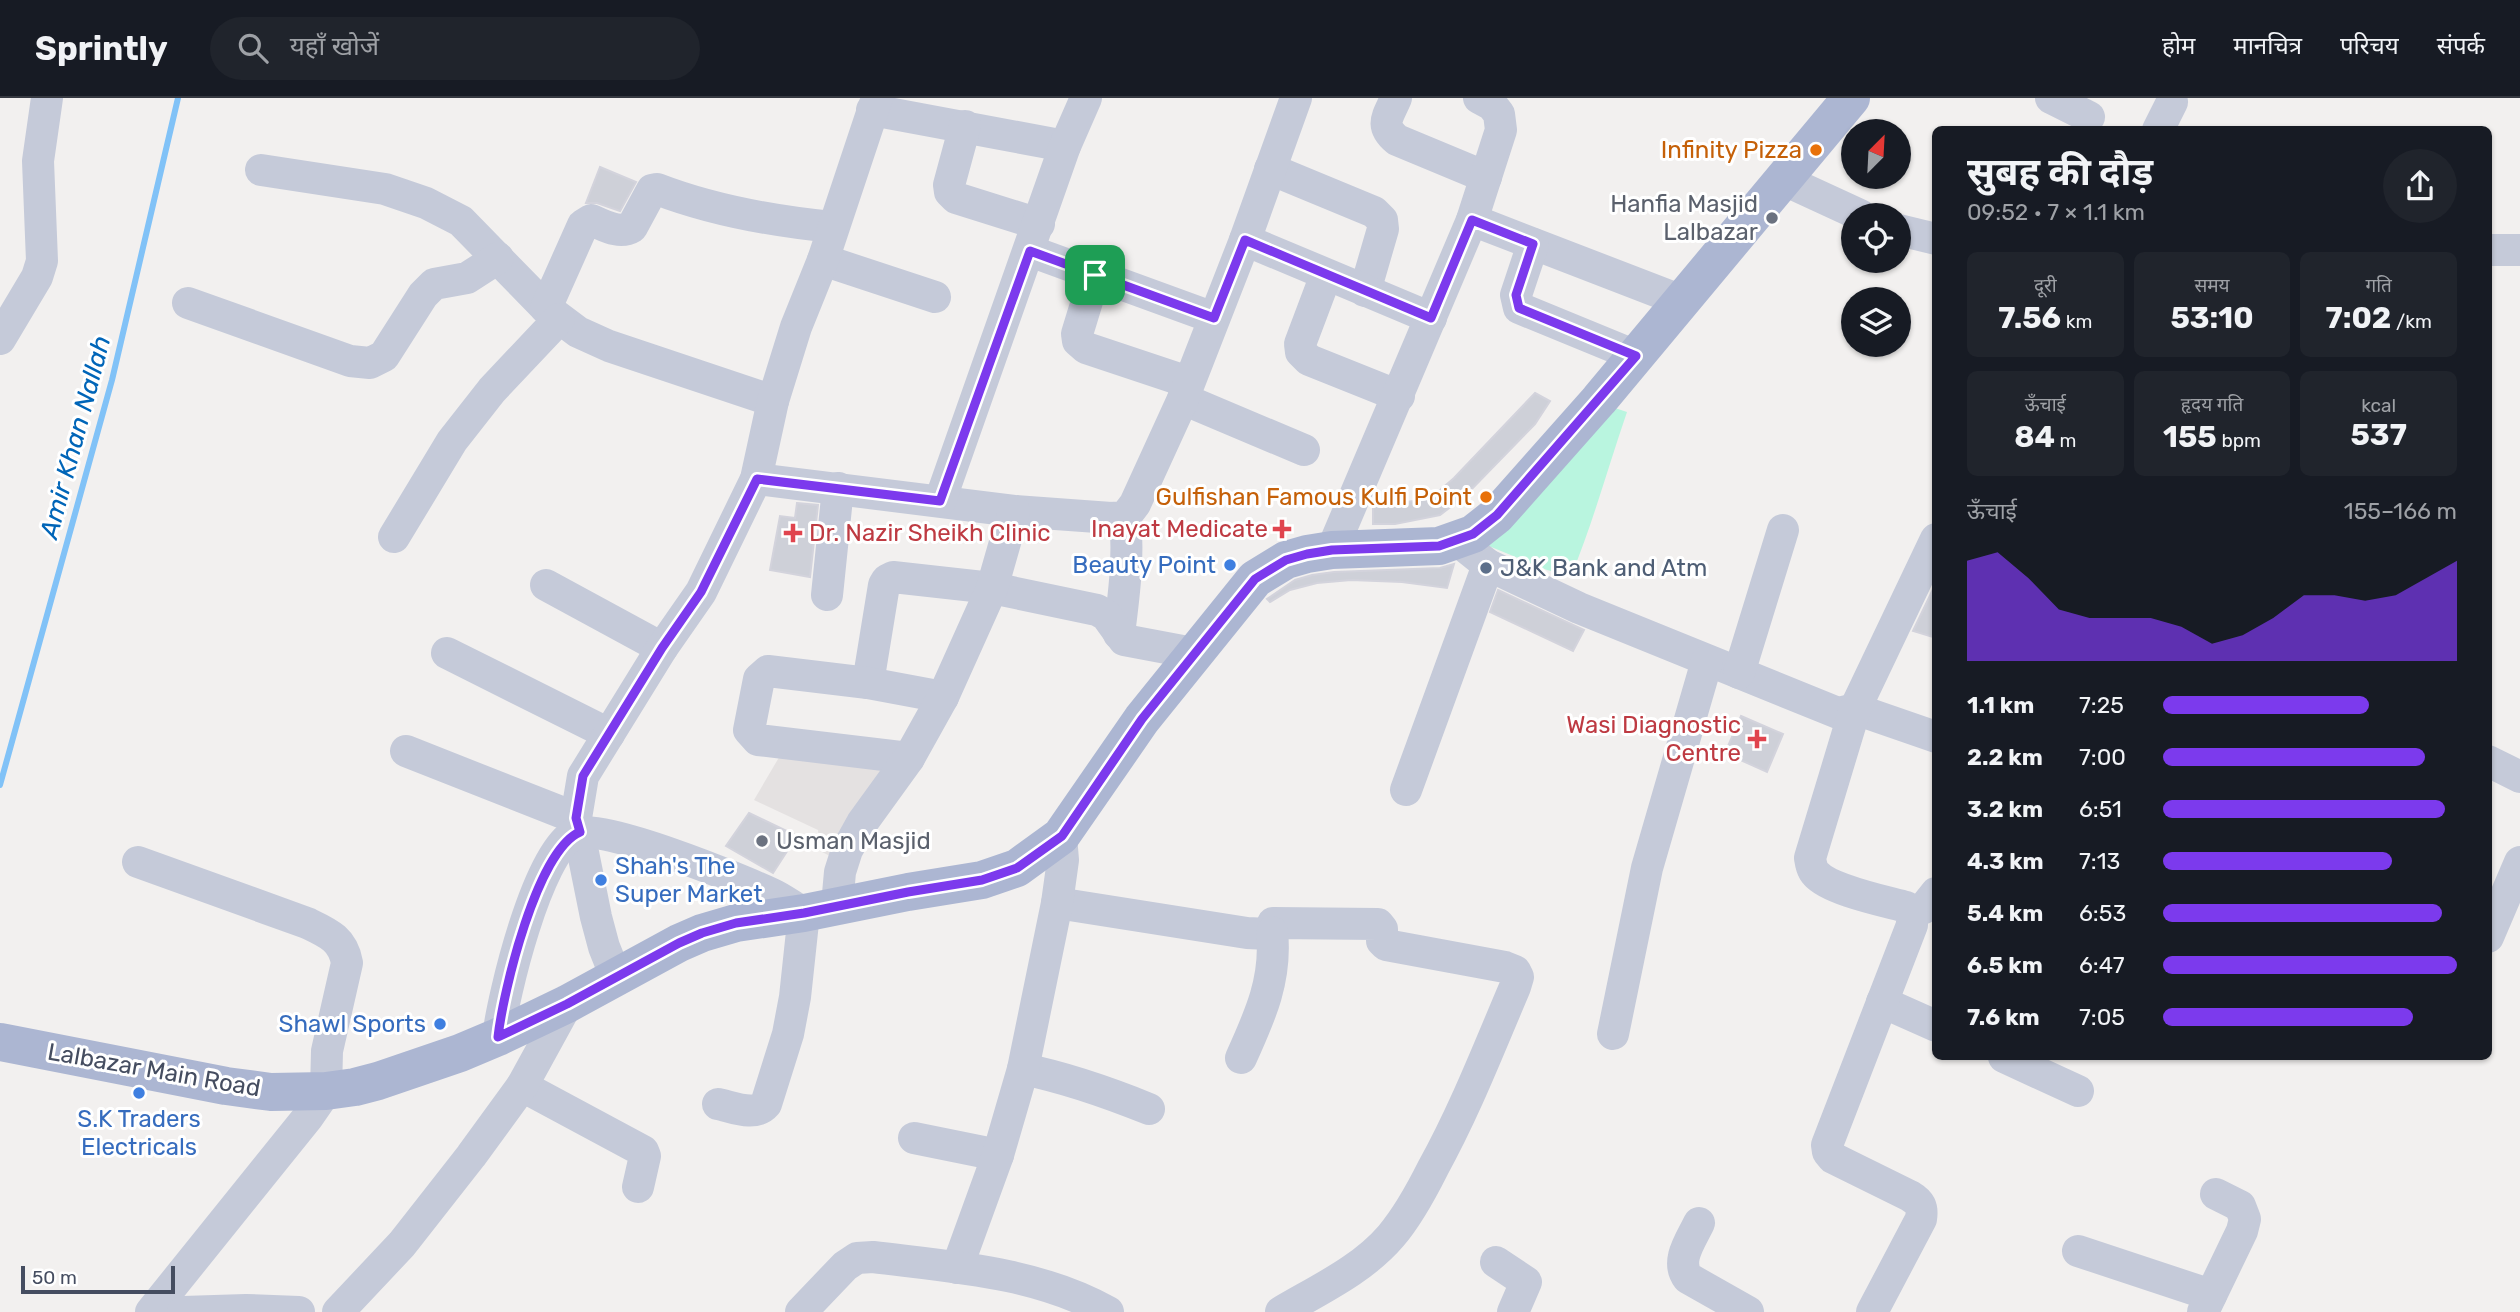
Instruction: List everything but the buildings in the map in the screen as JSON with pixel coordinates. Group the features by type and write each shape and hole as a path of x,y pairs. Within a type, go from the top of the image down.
{"main road":[{"name":"Lalbazar Main Road","path":"0,1042 226,1086 271,1091 326,1091 378,1081 460,1053 567,1004 702,933 736,923 982,880 1017,868 1062,836 1142,719 1255,579 1286,560 1332,550 1439,546 1458,541 1473,534 1497,515 1636,356 1852,98"}],"street":[{"path":"0,339 37,277 42,261 38,161 47,98"},
{"path":"940,501 1065,146 1086,98"},
{"path":"1396,98 1385,125 1397,140 1486,177"},
{"path":"1479,98 1492,105 1499,114 1501,130"},
{"path":"1332,550 1472,220 1514,98"},
{"path":"2051,98 2089,117"},
{"path":"1119,634 1127,570 1125,517 1135,504 1186,391 1245,240 1290,100"},
{"path":"616,976 596,917 578,825 583,776 662,648 701,592 757,479 773,401 796,327 823,260 874,104 1065,146"},
{"path":"965,126 949,185 956,198 1034,237 1095,275 1214,318"},
{"path":"1270,169 1374,212 1382,220 1383,229 1365,291"},
{"path":"261,170 385,189 426,203 461,221 553,313 609,346 773,401"},
{"path":"1784,180 1841,206"},
{"path":"394,537 452,441 553,313 583,225 591,220 626,230 632,227 652,190 657,189 694,203 736,214 832,227"},
{"path":"1472,220 1682,301"},
{"path":"1911,233 1932,238"},
{"path":"1245,240 1431,318"},
{"path":"1533,244 1516,295 1519,308 1636,356"},
{"path":"2492,250 2520,250"},
{"path":"188,303 350,361 370,363 384,356 423,295 434,284 467,278 498,258"},
{"path":"823,260 935,297"},
{"path":"1095,275 1077,334 1078,341 1086,348 1186,391 1304,450"},
{"path":"1326,275 1300,344 1301,352 1309,360 1399,396"},
{"path":"757,479 1014,511 1125,517"},
{"path":"827,595 838,488"},
{"path":"718,1104 755,1112 766,1104 788,1034 795,997 820,909 862,823 909,758 943,696 992,588 1014,511"},
{"path":"1739,673 1783,530"},
{"path":"1458,541 1488,565 1579,608 1707,661 1838,713 1855,709 1932,736"},
{"path":"1924,903 1906,907 1849,891 1816,876 1811,867 1812,847 1855,709 1932,546"},
{"path":"1406,790 1488,565"},
{"path":"869,683 884,586 887,580 893,577 992,588 1097,610 1106,615 1124,640 1193,653"},
{"path":"546,584 662,648"},
{"path":"447,653 609,734"},
{"path":"1613,1034 1647,868 1707,661"},
{"path":"909,758 758,740 749,730 759,679 768,671 869,683 943,696"},
{"path":"406,751 578,825 681,858 772,894 820,909"},
{"path":"2492,763 2520,777"},
{"path":"498,1037 510,976 535,895 562,845 578,825"},
{"path":"957,1268 998,1155 1023,1069 1057,903 1063,860 1062,836"},
{"path":"138,862 307,923 332,935 345,950 347,963 327,1051 326,1091 151,1312"},
{"path":"2492,928 2520,862"},
{"path":"1057,903 1247,933 1272,932"},
{"path":"1872,1312 1921,1219 1922,1210 1919,1202 1910,1196 1833,1158 1827,1145 1912,925 1924,903"},
{"path":"1241,1058 1264,1008 1269,989 1273,923 1378,924 1382,929 1382,941 1386,945 1505,967 1515,971 1518,977 1452,1134 1409,1211 1390,1237 1351,1271 1281,1312"},
{"path":"1882,1002 1932,1024"},
{"path":"338,1312 402,1244 522,1086 567,1004"},
{"path":"2011,1060 2078,1091"},
{"path":"1023,1069 1056,1075 1095,1087 1149,1109"},
{"path":"522,1086 643,1151 645,1156 638,1187"},
{"path":"914,1138 998,1155"},
{"path":"2078,1251 2207,1304 2242,1231 2245,1219 2240,1206 2216,1194"},
{"path":"1699,1223 1683,1259 1682,1270 1688,1278 1748,1312"},
{"path":"802,1312 845,1266 857,1258 873,1257 1026,1279 1051,1300 1108,1312"},
{"path":"1496,1262 1526,1282 1513,1312"},
{"path":"183,1312 299,1312"}],"shaded area":[{"path":"781,754 889,765 832,857 820,851 818,830 754,800"}],"green space":[{"path":"1603,404 1627,412 1571,576 1547,570 1479,542"}],"waterway":[{"name":"Amir Khan Nallah","path":"0,785 112,380 178,98"}],"place":[{"name":"Infinity Pizza","path":"1816,150"},
{"name":"Hanfia Masjid Lalbazar","path":"1772,218"},
{"name":"Gulfishan Famous Kulfi Point","path":"1486,497"},
{"name":"Inayat Medicate","path":"1282,529"},
{"name":"Dr. Nazir Sheikh Clinic","path":"793,533"},
{"name":"Beauty Point","path":"1230,565"},
{"name":"J&K Bank and Atm","path":"1486,568"},
{"name":"Wasi Diagnostic Centre","path":"1757,739"},
{"name":"Usman Masjid","path":"762,841"},
{"name":"Shah's The Super Market","path":"601,880"},
{"name":"Shawl Sports","path":"440,1024"},
{"name":"S.K Traders Electricals","path":"139,1093"}],"route":[{"path":"1472,220 1533,244 1516,295 1519,308 1636,356 1497,515 1473,534 1439,546 1332,550 1307,554 1286,560 1255,579 1142,719 1062,836 1017,868 982,880 736,923 702,933 498,1037 510,976 535,895 562,845 580,832 576,818 583,776 662,648 701,592 757,479 940,501 1030,251 1095,275 1214,318 1245,240 1431,318 1472,220"}]}
